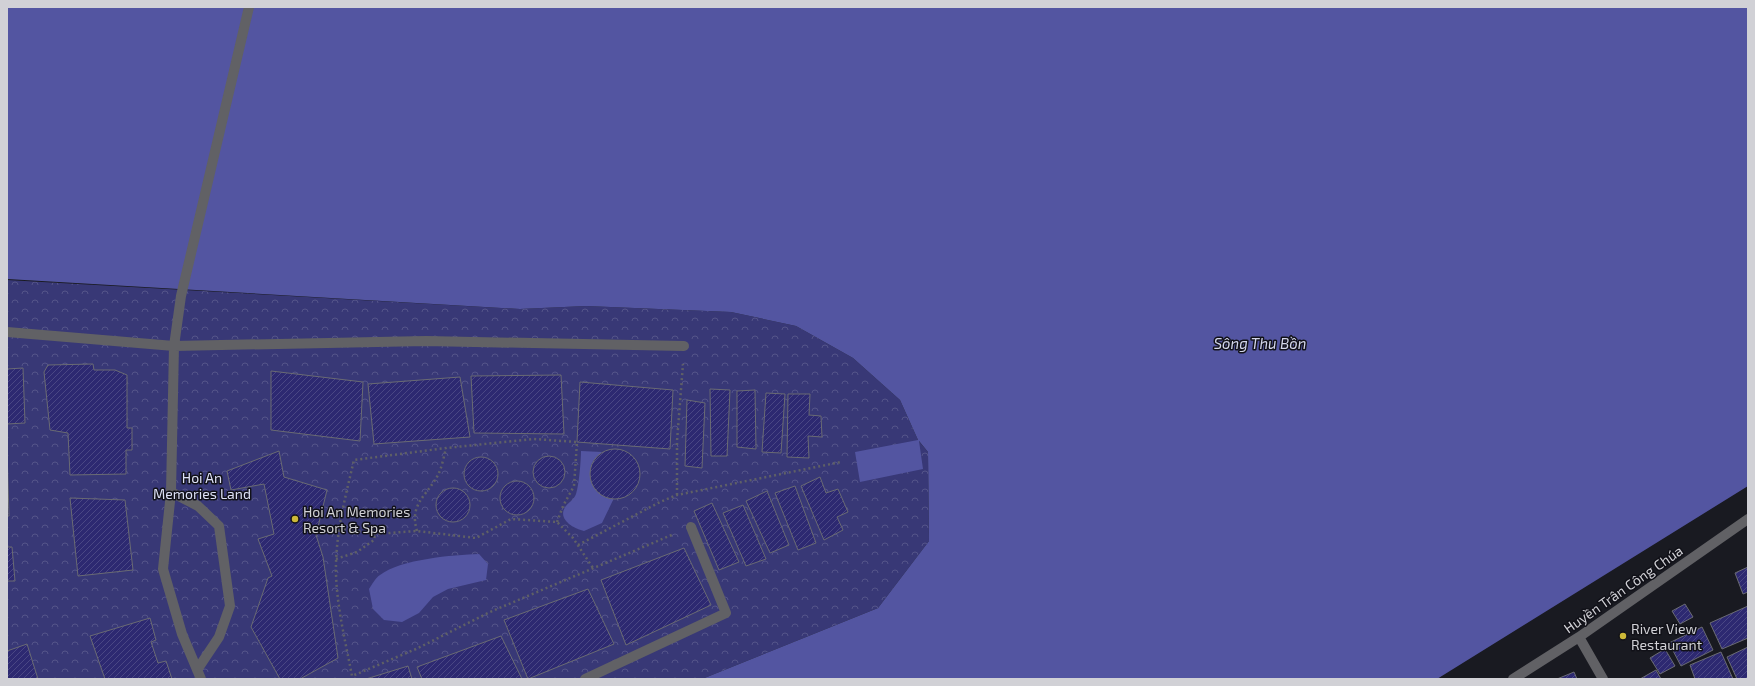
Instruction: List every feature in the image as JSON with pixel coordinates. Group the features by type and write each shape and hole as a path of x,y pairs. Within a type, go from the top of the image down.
{"street":[{"path":"199,675 182,634 163,569 171,492 174,346 180,296 248,7"},
{"path":"7,332 174,346 426,341 684,346"},
{"path":"171,492 198,506 219,526 230,606 219,638 199,675"},
{"name":"Huyền Trân Công Chúa","path":"1513,679 1579,637 1748,519"},
{"path":"585,679 726,613 691,527"},
{"path":"1579,637 1603,679"}],"path":[{"path":"677,495 677,441 684,346"},
{"path":"557,522 563,506 574,486 577,442 534,439 446,448 354,460 338,528 336,559 340,606 352,676 416,649 490,612 691,527"},
{"path":"417,531 413,520 416,507 438,475 446,448"},
{"path":"578,545 654,504 677,495 841,462"},
{"path":"338,528 375,534 417,531 476,538 511,519 557,522 578,545 593,568"},
{"path":"336,559 357,552 374,540 375,534"}],"green space":[{"name":"Hoi An Memories Land","path":"7,280 520,309 586,306 731,312 796,326 853,358 900,400 918,440 928,452 929,541 878,608 702,679 7,679"}],"water":[{"name":"Sông Thu Bồn","path":"7,7 1748,7 1748,486 1437,679 702,679 878,608 929,541 928,452 919,441 923,469 860,482 855,452 918,440 900,400 853,358 796,326 731,312 586,306 520,309 7,279"},
{"path":"581,451 602,452 592,462 590,478 598,492 614,498 602,523 584,531 571,526 563,515 563,511 566,506 576,494 580,473"},
{"path":"479,554 488,564 486,580 448,589 433,597 419,613 402,622 384,620 373,609 369,589 378,576 389,570 401,565 428,559 456,555"}],"building":[{"path":"93,364 94,370 115,370 127,375 127,428 132,428 132,450 126,450 126,474 70,475 68,433 50,430 44,372 48,365"},
{"path":"23,368 25,423 7,424 7,369"},
{"path":"271,371 363,382 360,441 271,430"},
{"path":"561,375 564,434 474,433 471,376"},
{"path":"460,377 470,437 374,444 368,384"},
{"path":"580,382 673,390 670,449 577,442"},
{"path":"710,389 730,390 727,456 711,456"},
{"path":"755,390 756,449 737,447 737,391"},
{"path":"766,393 785,394 781,453 762,452"},
{"path":"788,394 810,394 809,415 821,416 822,437 808,436 809,458 787,457"},
{"path":"687,400 705,403 702,468 685,466"},
{"path":"7,449 9,516 7,516"},
{"path":"615,449 624,451 635,460 640,474 638,483 629,494 615,499 606,497 595,488 590,474 592,465 601,454"},
{"path":"279,451 284,477 327,490 316,535 323,557 338,658 300,679 280,679 251,627 268,578 272,576 258,539 274,534 264,484 231,490 227,471"},
{"path":"546,456 552,456 561,460 565,472 561,484 552,488 546,488 537,484 533,475 533,469 537,460"},
{"path":"478,457 484,457 493,462 497,468 497,480 493,486 484,491 478,491 469,486 464,477 464,471 469,462"},
{"path":"820,477 826,493 838,489 848,512 837,517 843,530 824,540 801,486"},
{"path":"520,481 529,486 533,491 533,505 529,510 524,514 514,515 510,514 501,505 500,495 501,491 510,482"},
{"path":"795,486 816,543 798,550 775,493"},
{"path":"456,488 465,493 469,498 469,512 465,517 460,521 450,522 446,521 437,512 436,502 437,498 446,489"},
{"path":"767,491 789,545 770,553 746,501"},
{"path":"70,498 125,500 133,570 78,576"},
{"path":"712,503 739,562 719,570 694,511"},
{"path":"743,505 766,559 746,566 723,513"},
{"path":"7,547 12,547 15,581 7,581"},
{"path":"684,548 711,605 626,645 601,580"},
{"path":"1748,567 1748,592 1743,594 1735,573"},
{"path":"588,589 614,644 528,679 504,620"},
{"path":"1685,604 1693,617 1680,624 1672,611"},
{"path":"1748,606 1748,638 1722,649 1710,623"},
{"path":"150,618 156,640 151,642 158,663 166,661 172,679 105,679 90,636"},
{"path":"1702,627 1713,650 1681,666 1669,643"},
{"path":"501,636 522,679 422,679 417,667"},
{"path":"27,644 38,679 7,679 7,651"},
{"path":"1748,647 1748,679 1737,679 1727,657"},
{"path":"1665,649 1675,666 1660,674 1650,658"},
{"path":"1721,652 1733,679 1695,679 1690,665"},
{"path":"408,666 412,679 366,679"},
{"path":"1656,670 1661,679 1640,679"},
{"path":"1574,672 1577,679 1557,679"}],"place":[{"name":"Hoi An Memories Resort & Spa","path":"295,519"},
{"name":"River View Restaurant","path":"1623,636"}]}
